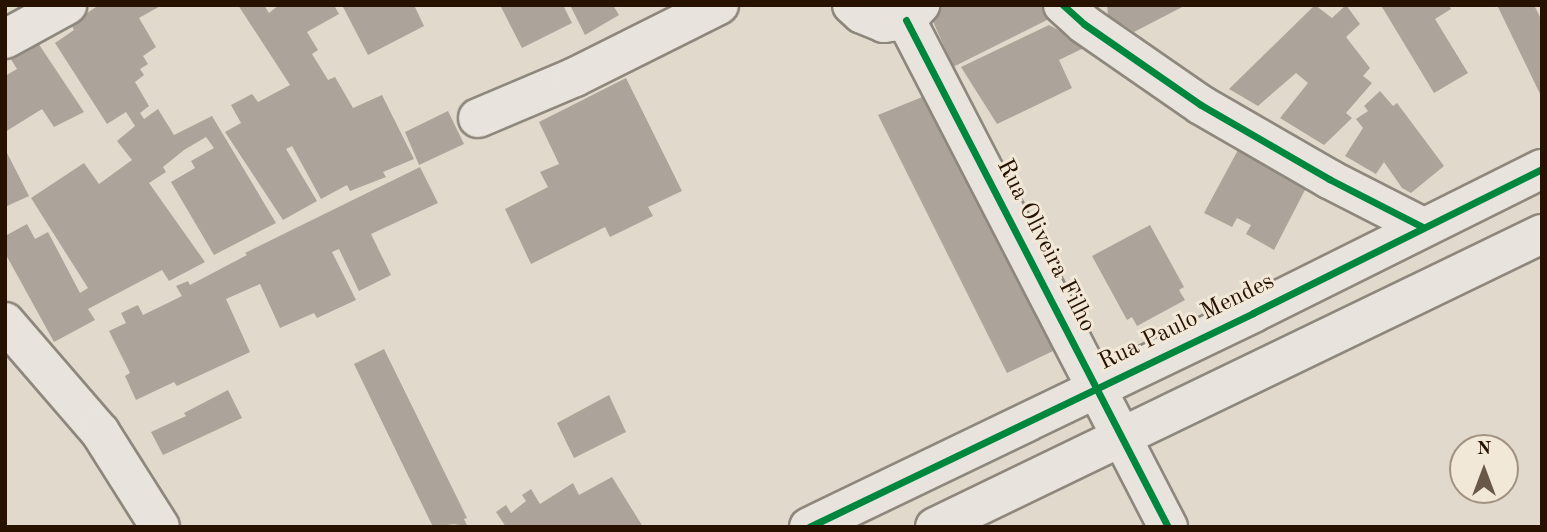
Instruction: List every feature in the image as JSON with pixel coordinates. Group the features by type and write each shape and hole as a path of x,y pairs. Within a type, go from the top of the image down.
{"street":[{"path":"5,39 67,5"},
{"path":"478,118 575,78 719,5"},
{"path":"852,5 862,14 884,23 913,13"},
{"path":"1063,5 1084,24 1201,104 1329,179 1423,228"},
{"name":"Rua Oliveira Filho","path":"913,13 1097,389 1168,527"},
{"name":"Rua Paulo Mendes","path":"809,527 1254,313 1542,169"},
{"path":"935,527 1542,234"},
{"path":"1254,313 1280,361"},
{"path":"5,321 100,432 160,527"}],"building":[{"path":"99,5 162,5 139,18 156,47 143,56 148,64 140,69 144,75 135,82 149,106 140,113 144,119 158,109 174,135 212,116 276,223 214,255 171,182 195,168 191,161 214,148 206,137 184,150 163,167 166,172 149,183 205,262 169,281 162,270 88,309 95,320 54,342 5,253 5,236 27,224 35,239 48,232 80,293 88,288 31,198 84,163 99,184 132,160 117,141 135,126 126,112 107,124 55,43 74,30 71,24"},
{"path":"238,5 264,5 269,13 279,5 334,5 339,14 307,32 318,50 312,54 328,80 335,77 353,108 382,95 414,159 383,172 386,177 350,191 347,185 321,199 292,146 286,149 317,201 283,220 225,132 241,123 231,105 252,94 258,102 290,85"},
{"path":"342,5 414,5 424,26 368,55"},
{"path":"500,5 563,5 572,23 522,48"},
{"path":"570,5 613,5 619,15 585,35"},
{"path":"939,5 1040,5 1051,18 953,67 928,10"},
{"path":"1107,5 1186,5 1134,32 1108,15"},
{"path":"1315,5 1332,18 1346,5 1360,24 1346,37 1370,68 1363,76 1372,83 1346,113 1352,118 1324,145 1280,118 1308,83 1296,73 1258,106 1229,89"},
{"path":"1449,5 1451,9 1435,19 1468,73 1434,93 1382,7"},
{"path":"1497,5 1534,5 1542,21 1542,98"},
{"path":"1049,25 1088,46 1059,60 1072,88 997,124 961,67"},
{"path":"36,40 84,112 54,127 42,109 5,132 5,76 17,69 9,56"},
{"path":"626,78 682,191 648,207 653,216 610,237 605,227 531,264 505,209 548,187 540,172 559,164 539,122"},
{"path":"1380,91 1393,106 1397,103 1444,166 1411,193 1402,188 1384,162 1376,174 1345,156 1363,128 1356,119 1368,111 1364,106"},
{"path":"932,93 1055,350 1007,373 878,115"},
{"path":"448,111 464,144 419,165 405,132"},
{"path":"5,149 29,196 5,207"},
{"path":"1238,150 1307,186 1274,250 1246,234 1251,225 1237,218 1232,227 1204,213"},
{"path":"420,167 438,203 371,234 391,275 359,291 339,249 332,252 356,300 317,318 314,313 280,328 260,284 226,299 250,352 177,386 174,382 136,400 125,376 130,373 109,331 126,323 121,313 138,305 143,315 182,296 176,286 188,281 190,285 247,255 245,253"},
{"path":"1150,225 1184,287 1179,290 1185,300 1137,326 1132,317 1127,320 1092,256"},
{"path":"384,349 467,518 464,519 468,527 454,524 433,527 354,364"},
{"path":"228,390 242,418 163,455 151,432 186,416 184,413"},
{"path":"609,395 626,432 574,458 557,423"},
{"path":"612,477 643,527 506,527 496,512 506,505 511,513 526,501 522,495 531,489 540,504 573,483 579,495"}],"cycle path":[{"path":"1063,5 1084,24 1201,105 1329,179 1423,227"},
{"path":"906,20 1168,527"},
{"path":"809,527 1253,313 1542,169"}]}
